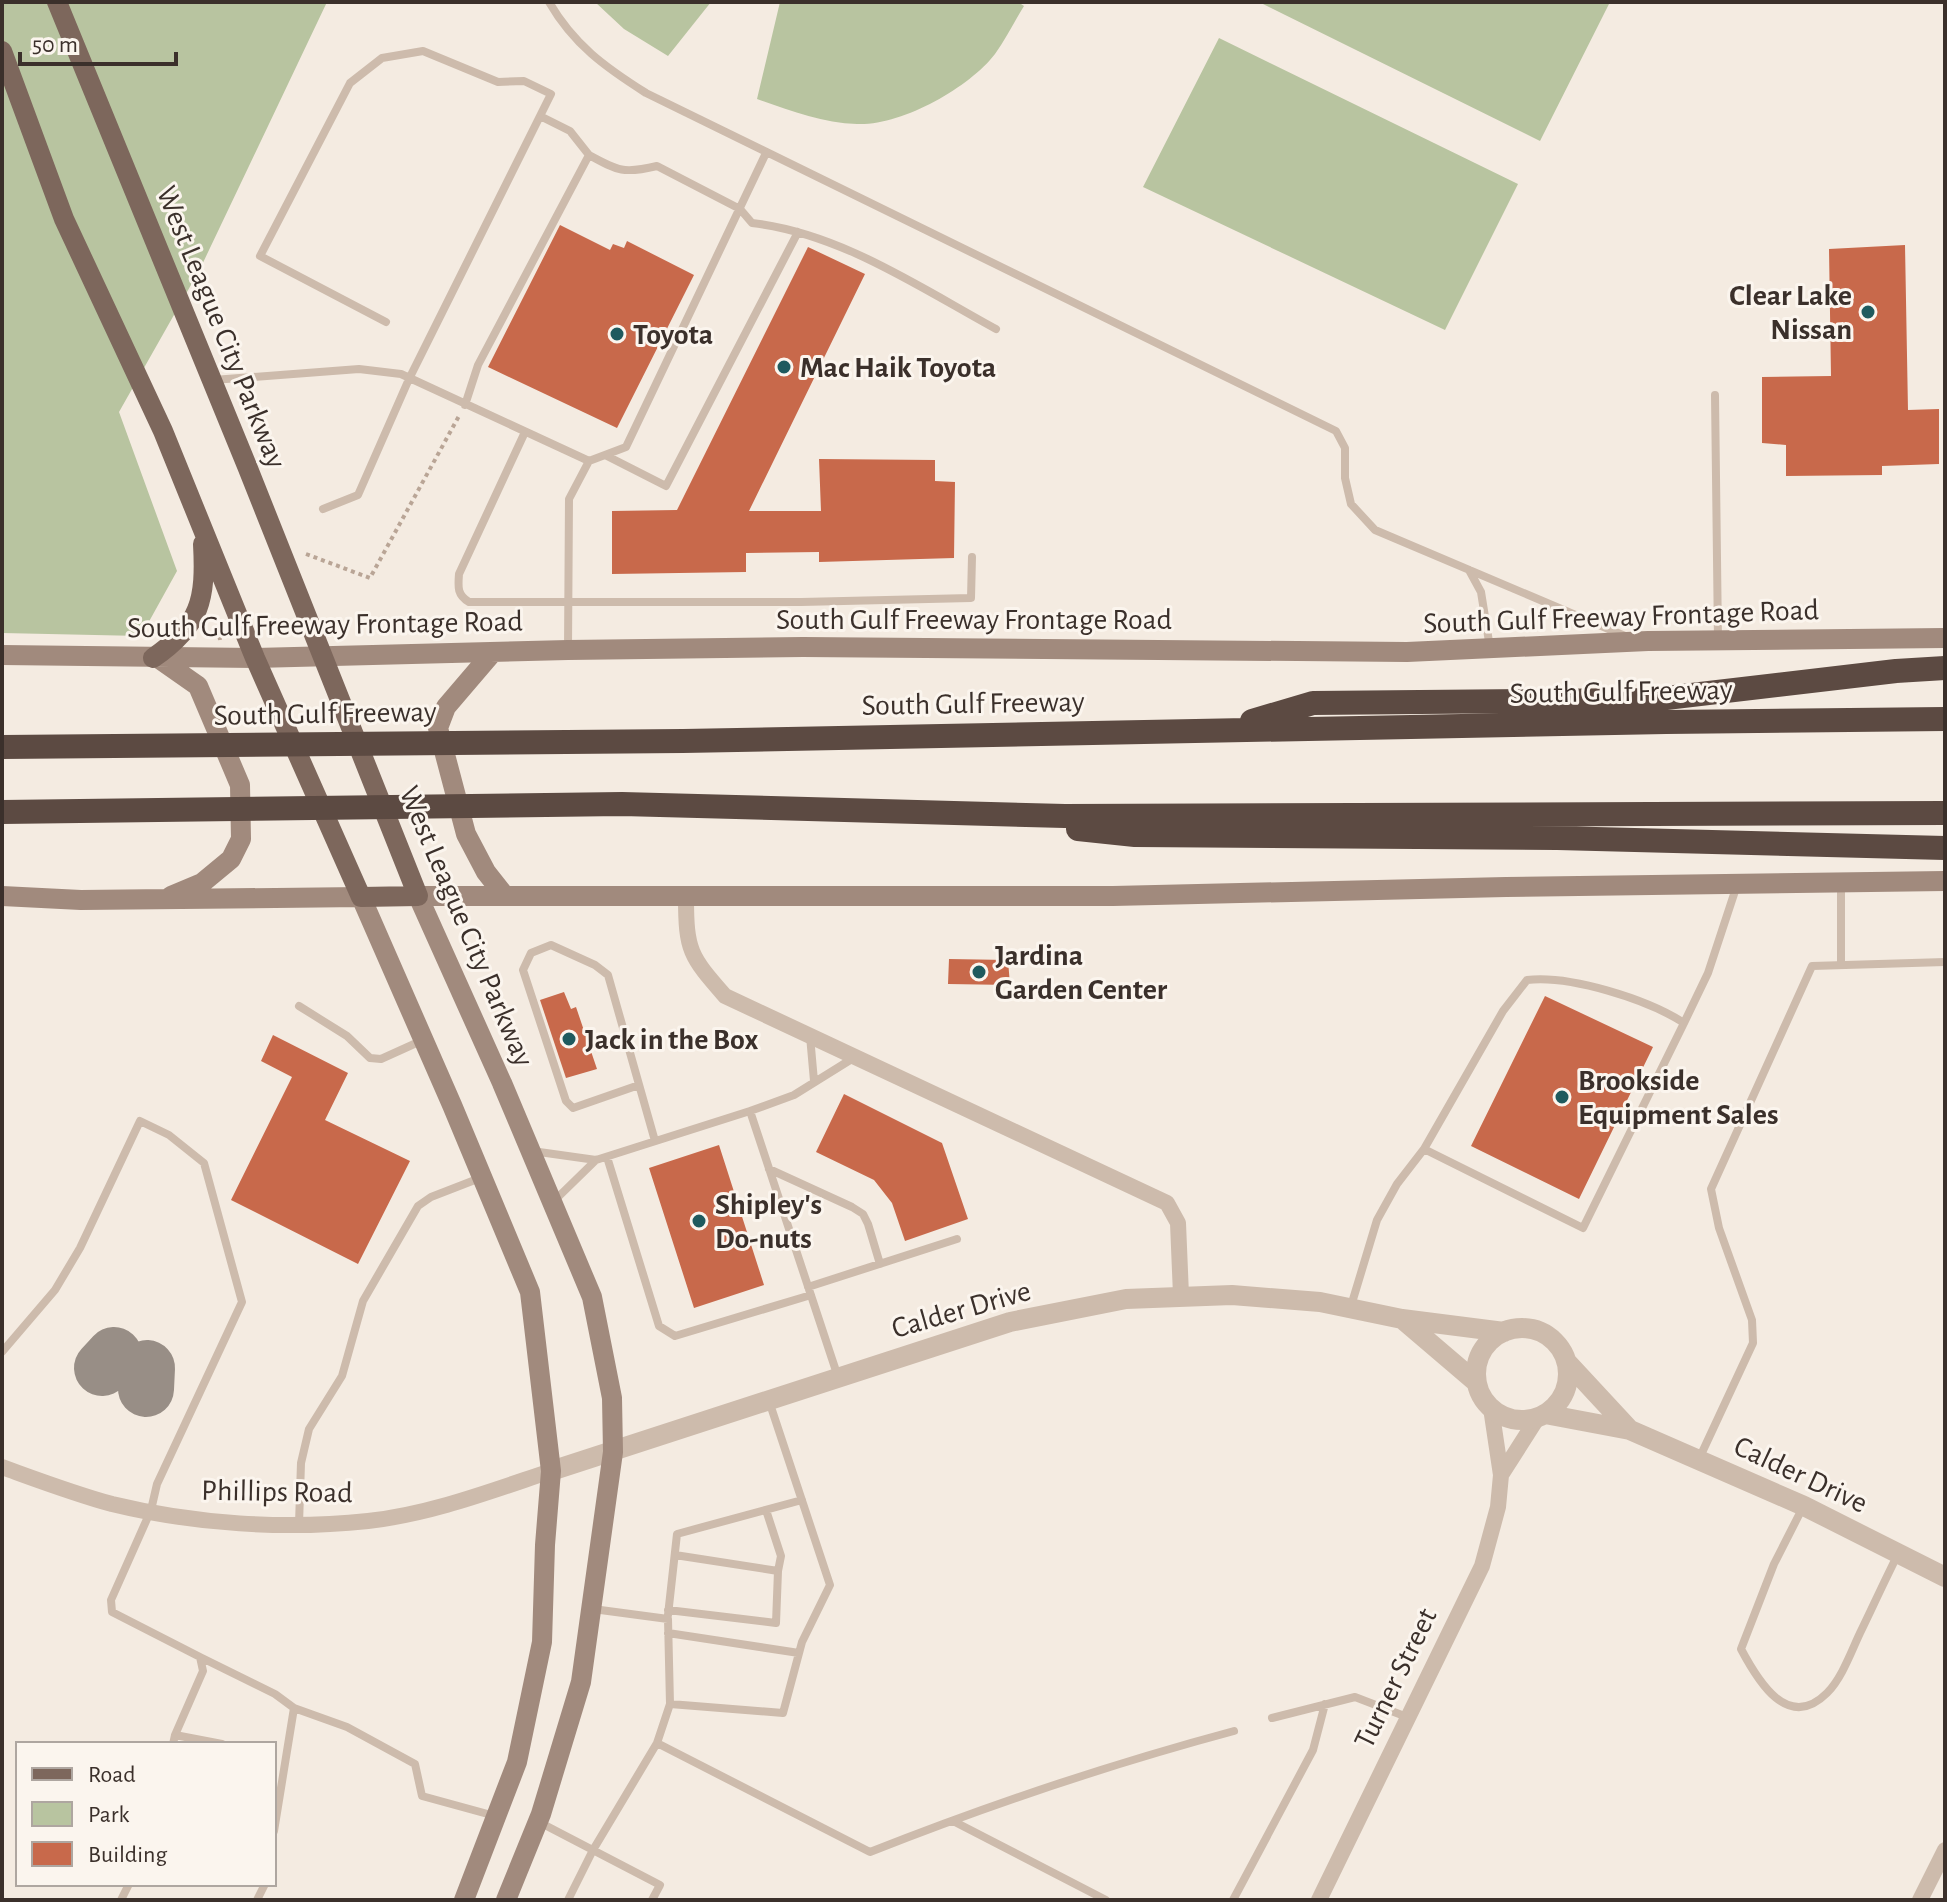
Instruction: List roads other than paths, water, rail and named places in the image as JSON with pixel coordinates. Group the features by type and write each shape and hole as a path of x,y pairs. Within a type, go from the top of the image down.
{"highway":[{"path":"1219,730 1313,703 1649,700 1945,668"},
{"name":"South Gulf Freeway","path":"2,747 510,743 1945,719"},
{"path":"2,812 622,804 1065,816 1945,813"},
{"path":"941,812 1135,835 1557,838 1945,848"}],"main road":[{"name":"West League City Parkway","path":"57,2 418,896 592,1297 612,1398 613,1452 592,1609 581,1682 538,1822 506,1900"},
{"path":"2,51 64,219 163,431 255,658 424,1039 530,1292 551,1471 542,1642 517,1762 464,1900"},
{"path":"164,899 202,883 231,859 241,839 240,785 198,686 155,658 192,621 205,585 202,528"},
{"name":"South Gulf Freeway Frontage Road","path":"2,655 255,658 819,647 1407,652 1638,642 1945,638"},
{"path":"493,652 446,707 438,728 466,834 486,872 505,896"},
{"path":"2,896 81,900 418,896 1113,896 1945,881"}],"street":[{"path":"686,897 686,934 696,962 725,996 1167,1203 1178,1223 1181,1295"},
{"name":"Calder Drive","path":"551,1471 1010,1322 1126,1299 1232,1295 1320,1302 1402,1319 1504,1332"},
{"name":"Calder Drive","path":"1402,1319 1477,1383"},
{"path":"1518,1328 1534,1329 1548,1336 1559,1347 1566,1361 1568,1376 1565,1391 1556,1404 1542,1415 1517,1420 1503,1416 1482,1397 1477,1383 1476,1368 1481,1353 1504,1332 1518,1328"},
{"name":"Calder Drive","path":"1566,1361 1630,1430"},
{"name":"Turner Street","path":"1319,1900 1482,1566 1498,1507 1501,1475 1491,1408"},
{"name":"Calder Drive","path":"1542,1415 1630,1430 1804,1506 1945,1577"},
{"name":"Turner Street","path":"1501,1475 1542,1415"},
{"name":"Phillips Road","path":"2,1467 113,1504 198,1519 299,1524 369,1521 461,1502 551,1471"},
{"path":"1920,1900 1945,1850"}],"lane":[{"path":"549,2 564,28 600,64 646,93 1336,431 1345,448 1345,478 1351,504 1375,530 1638,642"},
{"path":"323,509 358,495 409,379 551,94 524,81 498,82 423,51 382,58 350,83 260,256 386,322"},
{"path":"540,116 570,131 589,155 618,170 638,171 657,166 740,209 752,223 784,226 862,256 996,329"},
{"path":"212,380 359,369 401,374 589,461 607,456 626,447 766,153"},
{"path":"465,405 478,365 589,155"},
{"path":"607,456 666,486 798,232"},
{"path":"1715,395 1718,641"},
{"path":"525,432 459,574 458,589 462,598 469,602 801,602 971,598 972,557"},
{"path":"568,650 569,499 589,461"},
{"path":"1468,569 1481,592 1490,648"},
{"path":"1841,883 1841,965"},
{"path":"1424,1149 1583,1228 1708,973 1737,884"},
{"path":"639,1085 573,1108 566,1101 523,970 531,953 551,945 595,965 608,975 655,1141"},
{"path":"1699,1460 1753,1343 1752,1320 1719,1228 1711,1189 1812,966 1945,962"},
{"path":"1350,1308 1377,1220 1397,1184 1424,1149 1503,1011 1527,980 1550,977 1577,984 1663,1009 1684,1023"},
{"path":"299,1006 347,1036 370,1058 381,1059 424,1039"},
{"path":"810,1036 814,1081"},
{"path":"531,1151 596,1160 607,1157 794,1095 855,1057"},
{"path":"750,1111 839,1378"},
{"path":"2,1352 55,1290 80,1248 140,1121 169,1135 204,1163 242,1302 157,1484 151,1510 111,1600 112,1612 275,1694 294,1708 347,1727 415,1764 422,1796 496,1816"},
{"path":"607,1157 659,1326 675,1336 957,1239"},
{"path":"552,1203 596,1160"},
{"path":"769,1169 863,1214 880,1264"},
{"path":"299,1524 301,1463 309,1429 342,1376 363,1301 418,1206 431,1197 482,1177"},
{"path":"670,1704 783,1713 802,1642 830,1585 769,1401"},
{"path":"568,1900 593,1850 657,1743 670,1704 668,1615 677,1534 802,1500"},
{"path":"1804,1506 1774,1564 1741,1649 1752,1671 1772,1696 1789,1706 1810,1706 1829,1691 1898,1553"},
{"path":"592,1609 776,1623 781,1556 766,1510"},
{"path":"675,1555 778,1571"},
{"path":"668,1633 799,1653"},
{"path":"198,1742 174,1740 203,1671 200,1657"},
{"path":"1272,1718 1355,1697 1407,1717"},
{"path":"1233,1900 1313,1750 1325,1704"},
{"path":"276,1818 294,1708"},
{"path":"657,1743 870,1852 1153,1753 1234,1731"},
{"path":"276,1754 286,1756"},
{"path":"953,1821 1106,1900"},
{"path":"538,1822 660,1885 652,1900"}],"place":[{"name":"Clear Lake Nissan","path":"1868,312"},
{"name":"Toyota","path":"617,334"},
{"name":"Mac Haik Toyota","path":"784,367"},
{"name":"Jardina Garden Center","path":"979,972"},
{"name":"Jack in the Box","path":"569,1039"},
{"name":"Brookside Equipment Sales","path":"1562,1097"},
{"name":"Shipley's Do-nuts","path":"699,1221"}]}
